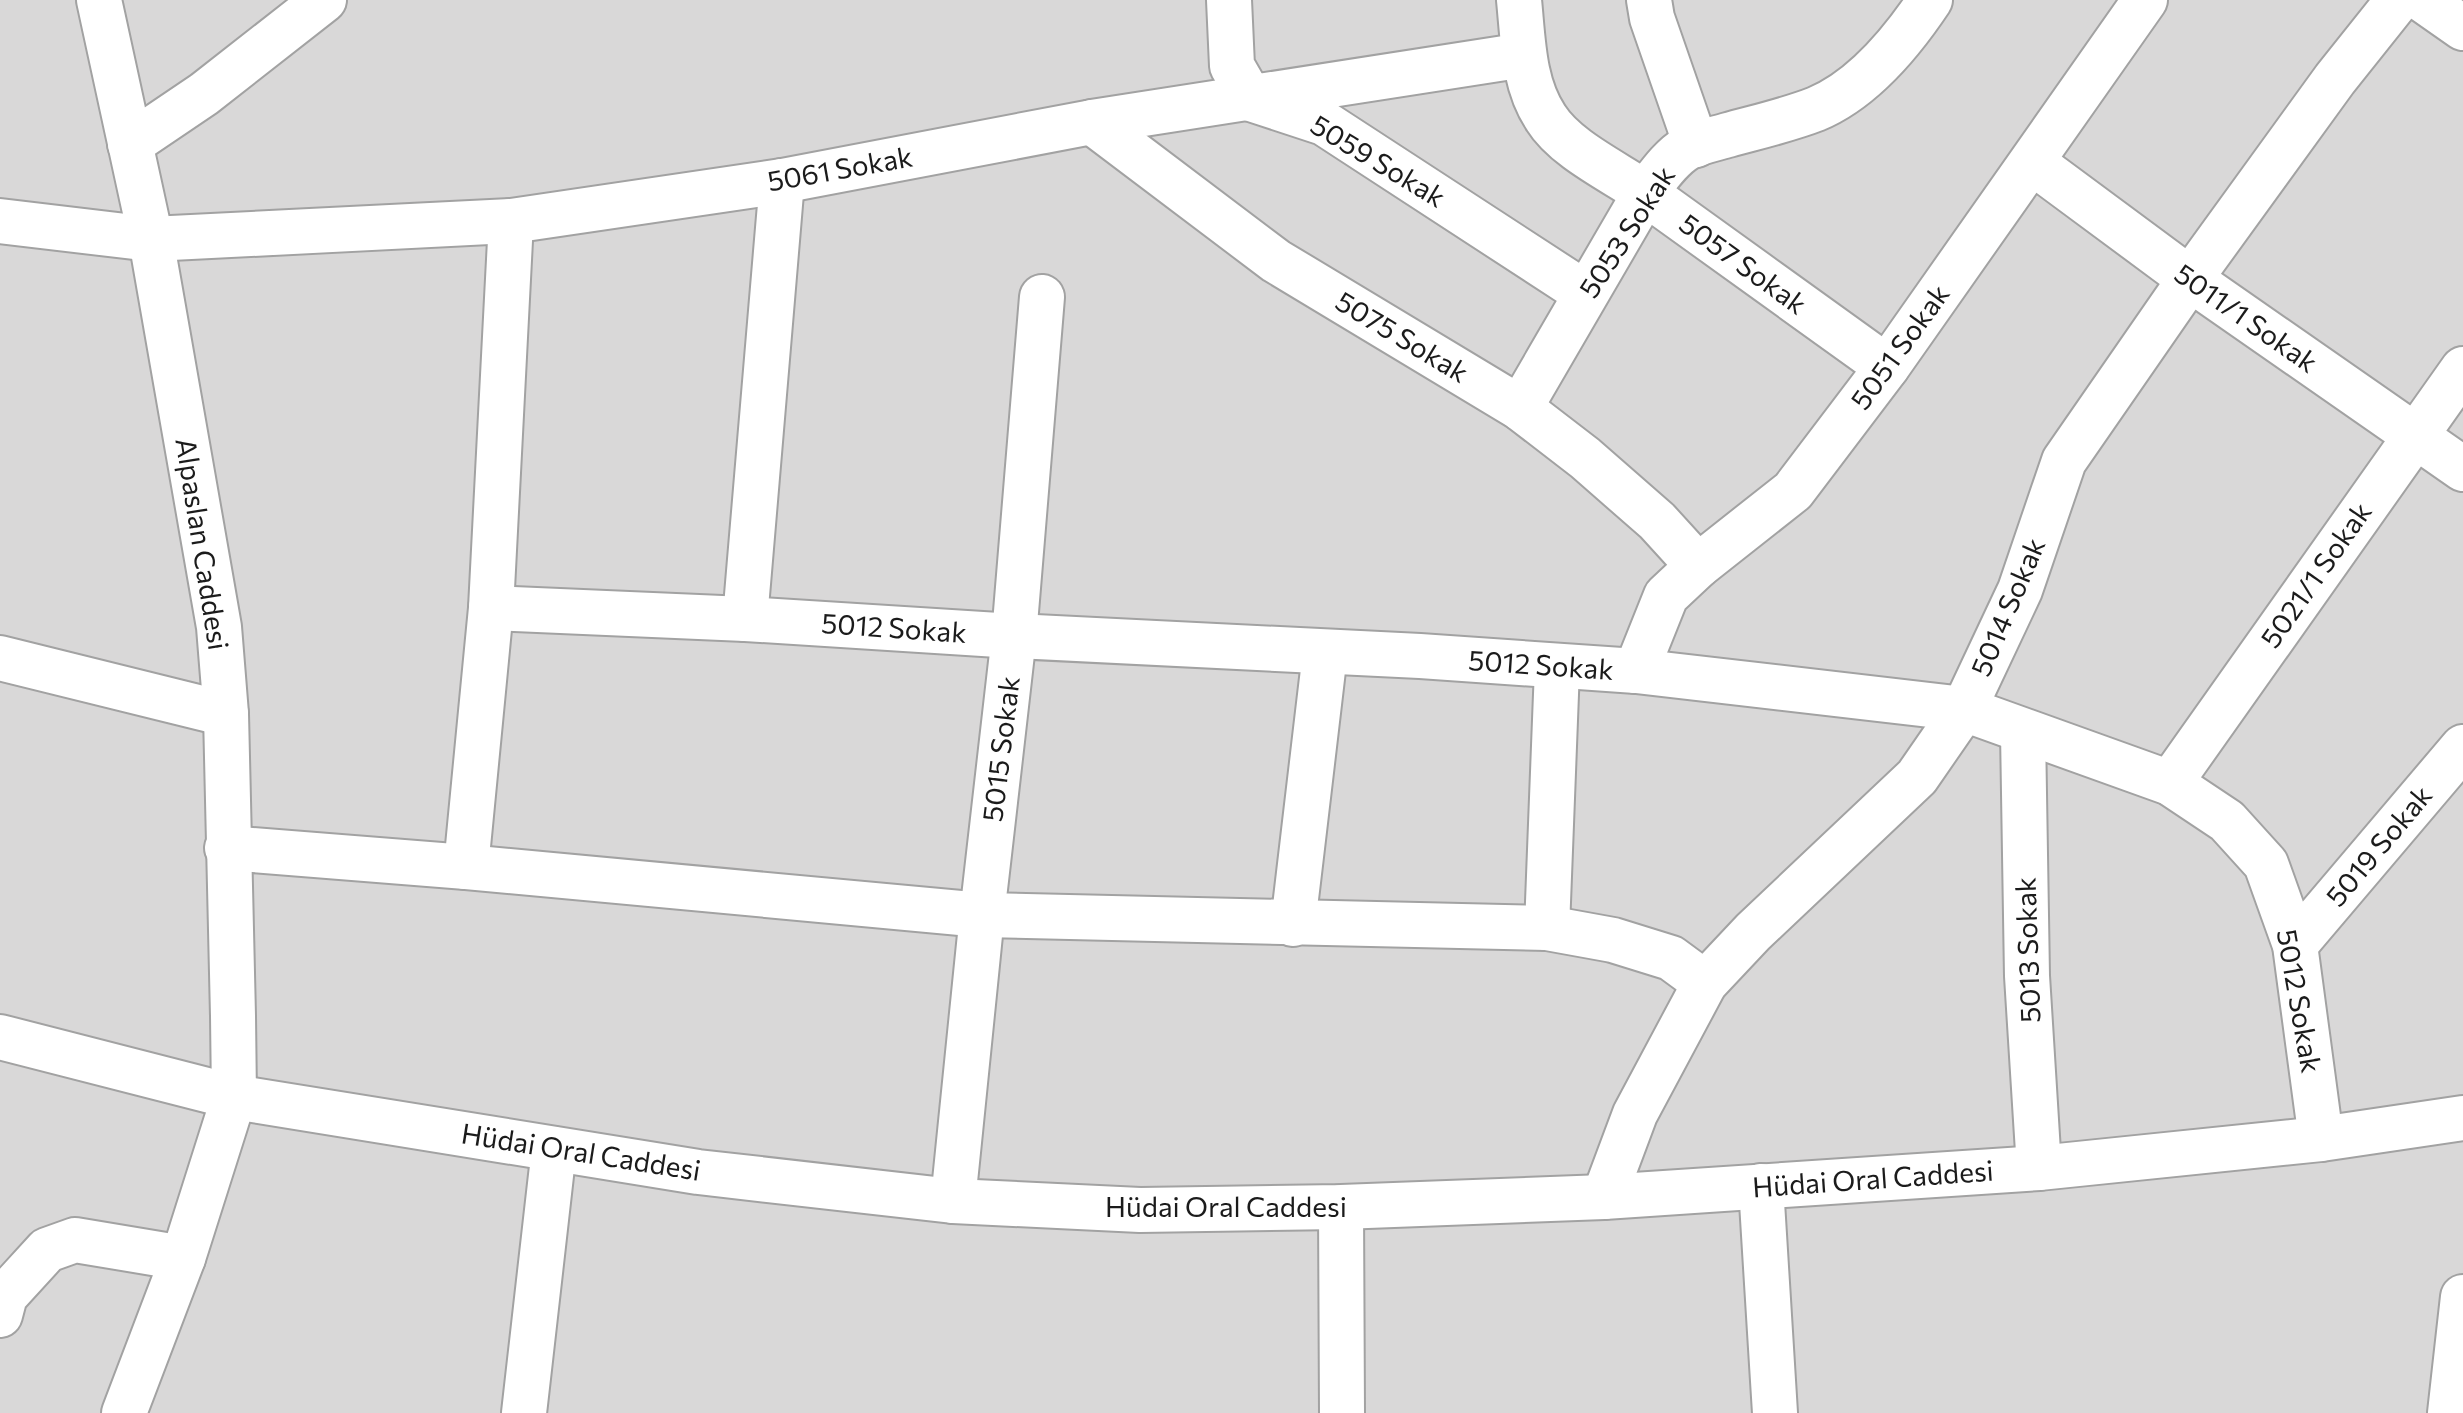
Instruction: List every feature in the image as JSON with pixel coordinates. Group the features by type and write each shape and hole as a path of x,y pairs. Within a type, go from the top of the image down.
{"street":[{"name":"Alpaslan Caddesi","path":"99,0 151,239 219,627 226,714 234,1097 183,1258 124,1413"},
{"path":"130,144 204,94 324,0"},
{"path":"1229,0 1232,66 1251,99"},
{"name":"5057 Sokak","path":"1519,0 1524,55 1535,99 1547,120 1564,139 1645,193 1887,367"},
{"path":"1649,0 1652,18 1696,145"},
{"name":"5053 Sokak","path":"1520,408 1645,193 1671,162 1696,145 1797,115 1836,98 1878,64 1930,0"},
{"name":"5051 Sokak","path":"1636,671 1666,596 1698,566 1793,491 1887,367 2145,0"},
{"name":"5014 Sokak","path":"1604,1197 1635,1114 1705,983 1753,932 1917,777 1964,709 2020,590 2064,461 2190,279 2335,79 2398,0"},
{"path":"2423,0 2463,28"},
{"name":"5061 Sokak","path":"0,221 151,239 511,221 782,181 1092,122 1524,55"},
{"name":"5059 Sokak","path":"1251,99 1324,123 1585,293"},
{"name":"5075 Sokak","path":"1092,122 1276,261 1520,408 1585,458 1657,521 1698,566"},
{"name":"5011/1 Sokak","path":"2032,162 2190,279 2463,469"},
{"path":"745,619 782,181"},
{"path":"466,867 491,608 511,221"},
{"name":"5015 Sokak","path":"953,1201 1014,636 1042,297"},
{"name":"5021/1 Sokak","path":"2170,783 2463,369"},
{"name":"5012 Sokak","path":"491,608 1420,656 1557,668 1636,671 1964,709 2170,783 2227,821 2266,864 2295,945 2321,1139"},
{"path":"1293,924 1325,653"},
{"path":"0,658 226,714"},
{"path":"1547,928 1557,668"},
{"name":"5013 Sokak","path":"2023,732 2027,976 2039,1168"},
{"name":"5019 Sokak","path":"2295,945 2463,747"},
{"path":"227,848 982,915 1547,928 1613,940 1671,958 1705,983"},
{"name":"Hüdai Oral Caddesi","path":"0,1037 234,1097 698,1172 953,1201 1140,1210 1341,1207 1604,1197 2039,1168 2321,1139 2463,1118"},
{"path":"524,1413 554,1149"},
{"path":"1761,1186 1775,1413"},
{"path":"1341,1207 1342,1413"},
{"path":"0,1315 5,1296 47,1250 75,1240 183,1258"},
{"path":"2450,1413 2463,1297"}],"shaded area":[{"path":"0,0 2463,0 2463,1413 0,1413"}]}
